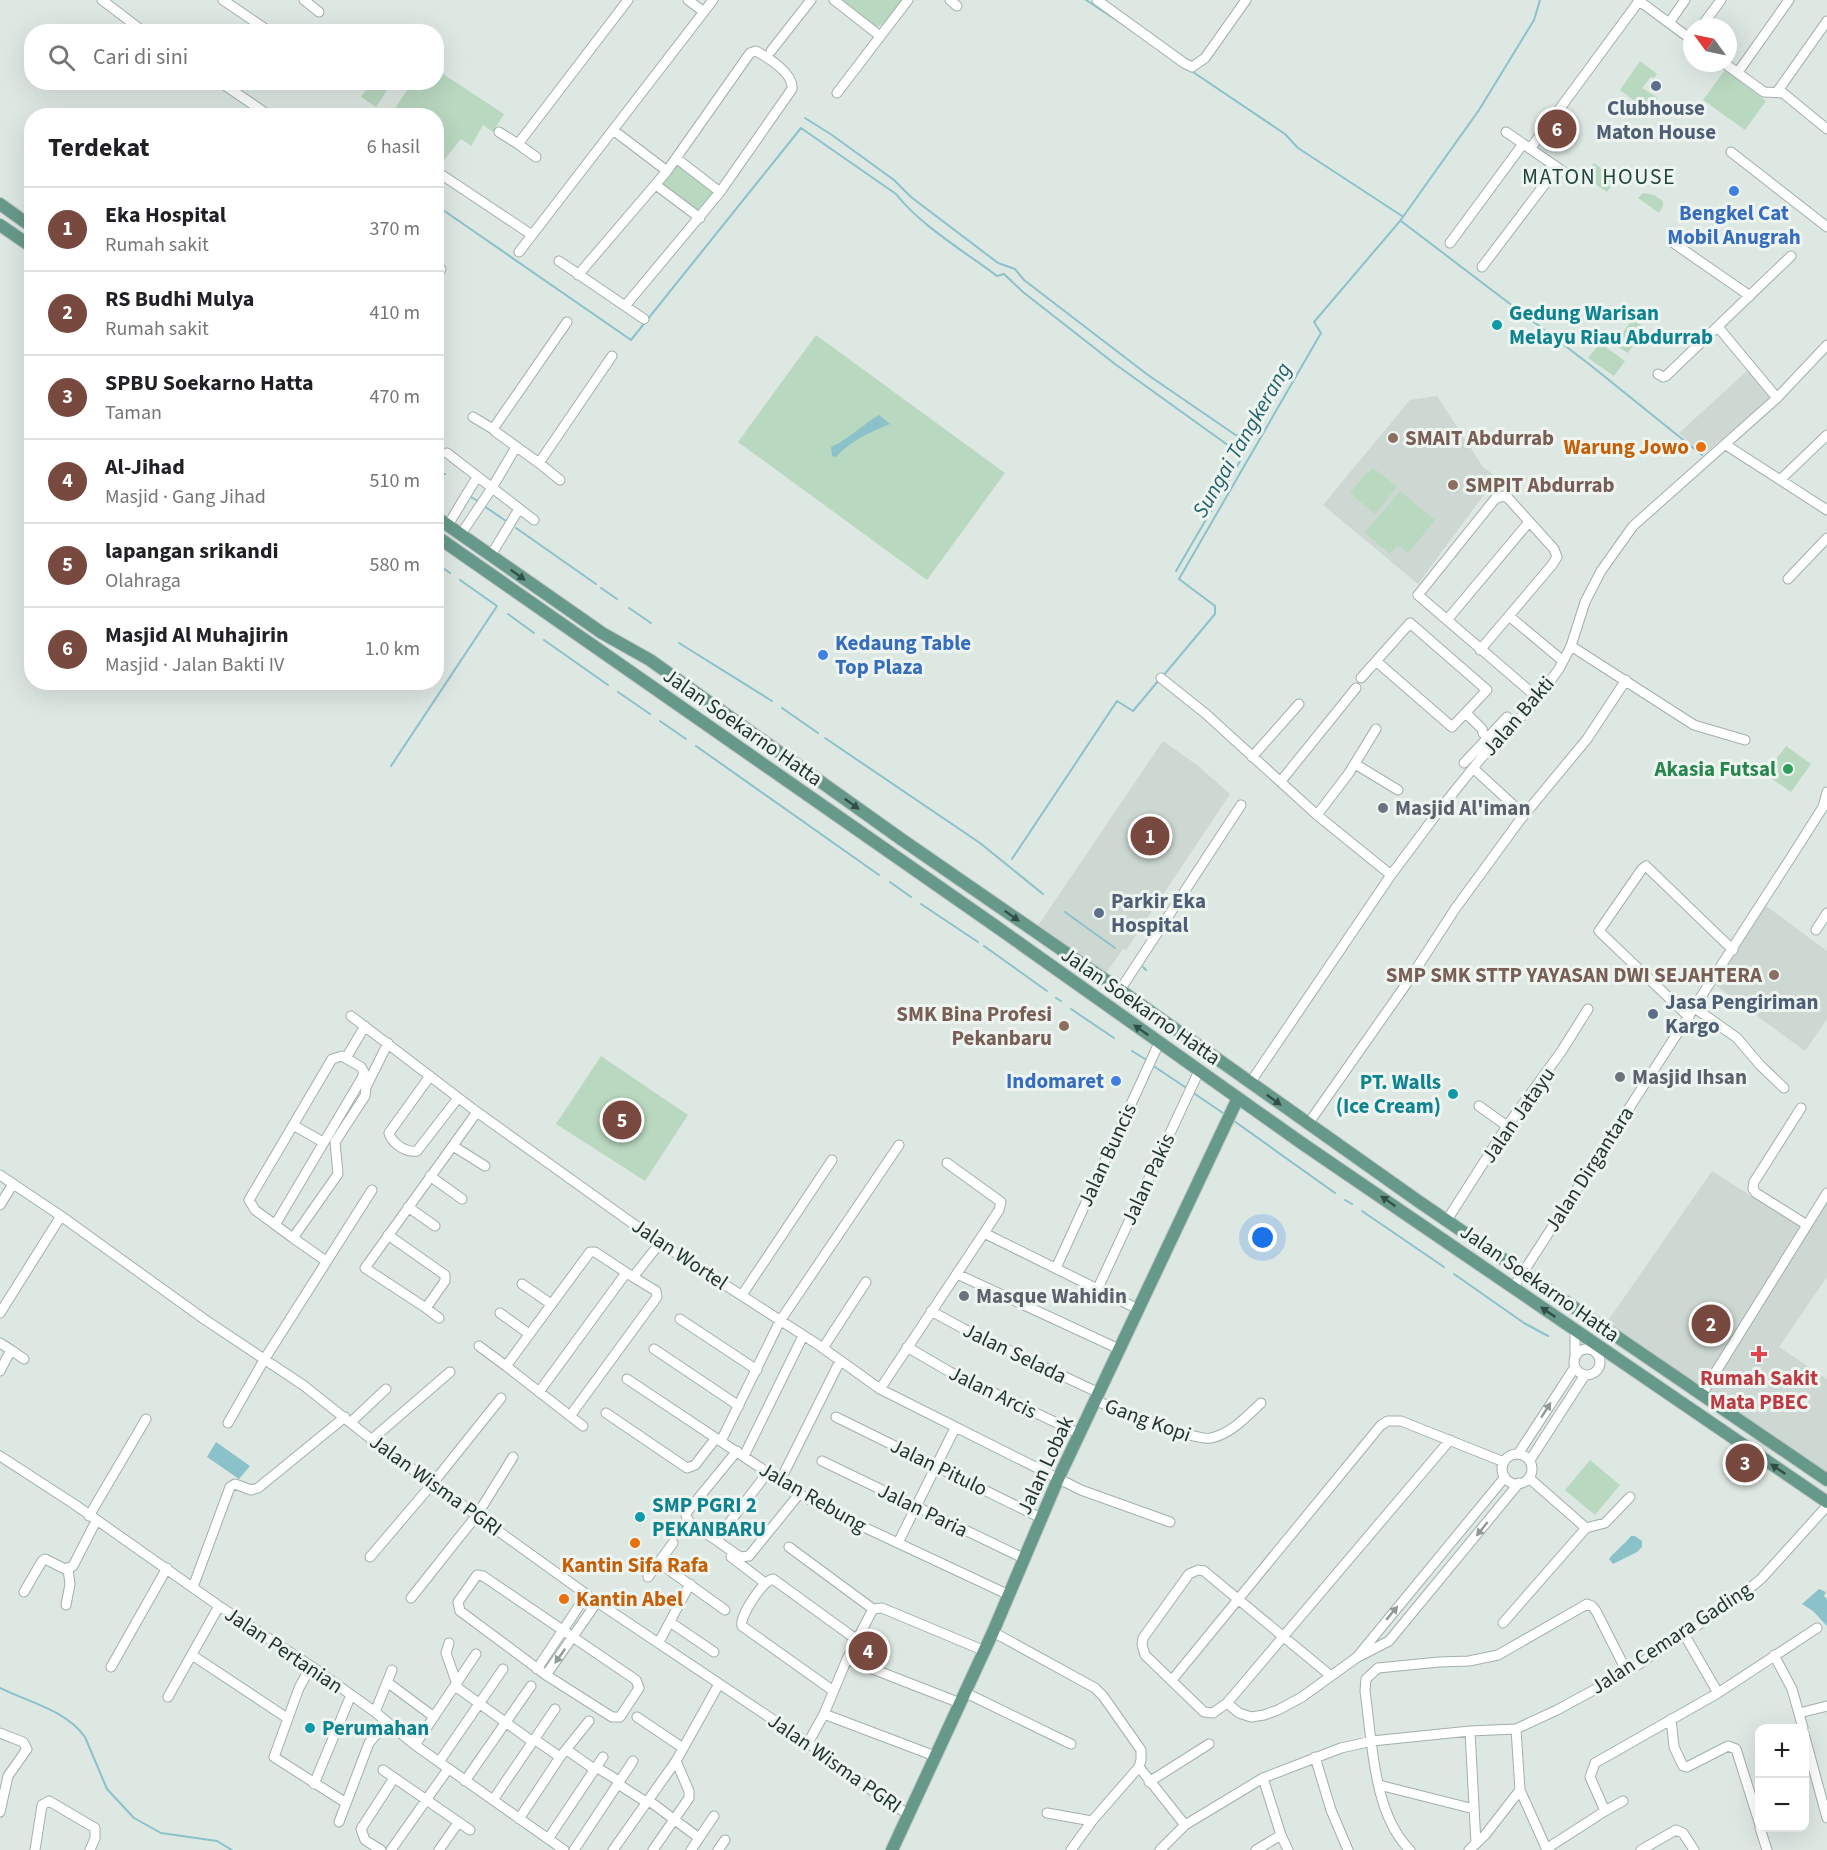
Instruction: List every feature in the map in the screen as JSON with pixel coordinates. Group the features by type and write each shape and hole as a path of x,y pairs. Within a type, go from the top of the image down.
{"main road":[{"path":"0,204 24,221"},
{"path":"0,225 24,242"},
{"name":"Jalan Soekarno Hatta","path":"444,522 602,633 650,660 1308,1124 1827,1480"},
{"name":"Jalan Soekarno Hatta","path":"444,542 1199,1071 1827,1504"},
{"path":"891,854 901,839"},
{"name":"Jalan Lobak","path":"892,1850 985,1651 1058,1479 1238,1098"}],"street":[{"path":"102,0 133,24"},
{"path":"115,10 122,0"},
{"path":"223,0 258,24"},
{"path":"304,0 319,12"},
{"path":"518,144 628,0"},
{"path":"688,0 704,12"},
{"path":"519,252 713,0"},
{"path":"771,51 811,0"},
{"path":"834,0 880,36"},
{"path":"837,93 908,0"},
{"path":"1097,0 1192,67 1205,58 1246,0"},
{"path":"1450,243 1638,0 1683,33"},
{"path":"1669,23 1685,0"},
{"path":"1708,18 1721,0"},
{"path":"1789,0 1738,72 1764,92 1783,93 1827,129"},
{"path":"1778,92 1827,21"},
{"path":"578,275 667,171 750,53 756,51 762,54 788,76 792,89 700,218 625,306"},
{"path":"232,90 258,108"},
{"path":"613,130 667,171"},
{"path":"500,132 536,157"},
{"path":"1506,132 1574,179"},
{"path":"1731,152 1827,227"},
{"path":"676,158 720,192"},
{"path":"1482,267 1557,168"},
{"path":"444,176 532,235"},
{"path":"656,185 700,218"},
{"path":"1672,242 1750,296"},
{"path":"1658,374 1666,376 1791,256"},
{"path":"559,261 644,319"},
{"path":"493,429 567,322"},
{"path":"1718,327 1777,398"},
{"name":"Jalan Bakti","path":"1250,1083 1391,876 1473,768 1489,738 1538,698 1571,646 1585,602 1601,571 1633,526 1777,398 1827,345"},
{"path":"539,463 612,356"},
{"path":"473,417 493,429 560,480"},
{"path":"1781,479 1827,435"},
{"path":"1726,445 1827,510"},
{"path":"460,534 492,488 516,447"},
{"path":"447,453 534,520"},
{"path":"448,525 477,477"},
{"path":"1480,650 1557,558 1554,549 1508,498 1500,496 1495,499 1418,595 1480,650 1538,698"},
{"path":"491,555 519,509"},
{"path":"1447,620 1529,522"},
{"path":"1788,579 1827,538"},
{"path":"1509,616 1563,661"},
{"path":"1361,678 1376,661 1410,623 1487,690 1452,727 1376,661"},
{"path":"1571,646 1694,725 1745,740"},
{"path":"1161,678 1192,702 1317,815 1391,876"},
{"path":"1308,1124 1455,909 1524,815 1570,761 1626,680"},
{"path":"1281,781 1356,688"},
{"path":"1252,757 1299,704"},
{"path":"1464,715 1479,732 1489,738"},
{"path":"1464,763 1507,717"},
{"path":"1317,815 1355,764 1376,729"},
{"path":"1355,764 1398,790"},
{"path":"1473,768 1524,815"},
{"name":"Jalan Dirgantara","path":"1513,1288 1825,808 1827,792"},
{"path":"1120,990 1241,805"},
{"path":"1689,1017 1599,931 1646,866 1733,950"},
{"path":"1816,930 1827,913"},
{"path":"1695,1008 1737,1038 1784,1088"},
{"name":"Jalan Jatayu","path":"1447,1220 1507,1126 1561,1052 1588,1009"},
{"name":"Jalan Wortel","path":"351,1016 477,1112 660,1243 823,1348 880,1389 1058,1479 1099,1497 1170,1522"},
{"path":"346,1058 365,1026"},
{"path":"294,1239 338,1174 334,1142 365,1096 366,1087 388,1043"},
{"name":"Jalan Buncis","path":"1056,1268 1159,1043"},
{"path":"275,1225 364,1072 361,1067 342,1056 332,1059 249,1200 255,1210 275,1225 294,1239 326,1261"},
{"name":"Jalan Pakis","path":"1098,1288 1199,1071"},
{"path":"430,1076 389,1133 397,1144 408,1151 417,1151 458,1098"},
{"path":"1479,1106 1507,1126"},
{"path":"1801,1108 1754,1182 1753,1189 1807,1226"},
{"path":"439,1318 365,1268 477,1112"},
{"path":"293,1125 323,1142"},
{"path":"606,1413 687,1468 695,1465 718,1440 739,1406 780,1321 899,1145"},
{"path":"453,1146 485,1166"},
{"path":"742,1295 832,1160"},
{"path":"880,1389 999,1210 1001,1202 947,1162"},
{"name":"Jalan Wisma PGRI","path":"0,1175 348,1420 371,1440 597,1602 808,1743 908,1814"},
{"path":"430,1176 462,1199"},
{"path":"0,1205 13,1184"},
{"path":"228,1423 264,1360 372,1190"},
{"path":"1702,1394 1827,1193"},
{"path":"408,1207 435,1226"},
{"path":"0,1313 61,1216"},
{"path":"984,1233 1138,1309"},
{"path":"388,1235 445,1275 445,1281 426,1308"},
{"path":"539,1392 629,1274 660,1243"},
{"path":"506,1366 592,1251 656,1291 657,1297 570,1416"},
{"path":"957,1274 1119,1349"},
{"path":"823,1348 866,1282"},
{"path":"522,1284 551,1304"},
{"name":"Jalan Selada","path":"931,1311 1097,1397"},
{"path":"500,1313 529,1334"},
{"path":"680,1319 757,1370"},
{"path":"1518,1454 1575,1367 1575,1331"},
{"path":"800,1494 749,1556 740,1557 690,1523 686,1516 687,1512 740,1454 803,1336"},
{"path":"0,1343 24,1359"},
{"path":"479,1346 583,1426"},
{"name":"Jalan Arcis","path":"907,1347 950,1372 1080,1434"},
{"path":"654,1348 739,1406"},
{"path":"1575,1356 1585,1348 1597,1352 1601,1364 1597,1371"},
{"path":"0,1371 11,1350"},
{"path":"1575,1367 1585,1375 1592,1374 1617,1360"},
{"path":"780,1480 840,1361"},
{"path":"371,1440 450,1372"},
{"path":"1227,1703 1244,1716 1264,1715 1290,1705 1356,1658 1387,1643 1395,1636 1519,1484 1529,1478 1532,1469 1530,1460 1585,1375"},
{"name":"Jalan Rebung","path":"627,1380 800,1494 898,1544 1009,1595"},
{"path":"193,1587 230,1487 237,1484 251,1490 258,1488 386,1389"},
{"name":"Gang Kopi","path":"1097,1397 1186,1434 1205,1439 1214,1438 1231,1429 1261,1403"},
{"path":"370,1557 433,1484 501,1398"},
{"name":"Jalan Pitulo","path":"836,1417 1041,1518"},
{"path":"24,1592 45,1559 61,1568 68,1569 72,1566 93,1519 146,1419"},
{"path":"1172,1680 1381,1425 1394,1420 1504,1462"},
{"path":"898,1544 955,1428"},
{"path":"1331,1676 1283,1638 1204,1571 1198,1570 1189,1574 1143,1638 1145,1655 1204,1712 1213,1713 1227,1703 1283,1638 1450,1440"},
{"path":"1519,1484 1505,1477 1504,1462 1510,1456 1518,1454 1530,1460"},
{"name":"Jalan Pertanian","path":"0,1456 311,1666 375,1712 415,1745 564,1850"},
{"path":"411,1598 477,1515 513,1457"},
{"name":"Jalan Paria","path":"822,1461 1023,1558"},
{"path":"716,1540 768,1472"},
{"path":"1356,1658 1505,1477"},
{"path":"1529,1478 1586,1528"},
{"path":"1503,1623 1586,1528 1605,1524 1630,1497"},
{"name":"Jalan Cemara Gading","path":"1160,1850 1185,1825 1263,1778 1315,1757 1372,1741 1470,1731 1516,1729 1627,1672 1730,1604 1761,1579 1827,1504"},
{"path":"689,1525 765,1583"},
{"path":"648,1576 673,1543"},
{"path":"789,1547 878,1609 985,1651"},
{"path":"658,1562 725,1610"},
{"path":"111,1667 166,1568"},
{"path":"66,1605 70,1584 68,1569"},
{"path":"483,1576 562,1630 638,1682 639,1688 620,1717 612,1718 546,1676 460,1611 458,1602 475,1577 483,1576"},
{"path":"832,1690 741,1624 742,1618 770,1579 775,1580 857,1640"},
{"path":"658,1642 690,1584"},
{"path":"537,1669 587,1594"},
{"path":"546,1676 597,1602"},
{"path":"1410,1850 1397,1833 1387,1814 1379,1785 1365,1685 1367,1676 1375,1670 1430,1662 1469,1661 1497,1655 1587,1604 1592,1606 1627,1672"},
{"path":"168,1697 219,1606"},
{"path":"808,1743 824,1714 832,1690 847,1659 878,1609"},
{"path":"670,1622 714,1652"},
{"path":"1605,1811 1590,1777 1595,1763 1718,1693 1817,1628"},
{"path":"993,1632 1095,1688 1139,1746 1142,1755 1139,1767 1092,1821 1071,1850"},
{"path":"1683,1634 1718,1693"},
{"path":"449,1643 446,1650 456,1685 479,1704 533,1741 595,1768 674,1819 699,1838"},
{"path":"415,1745 476,1654"},
{"path":"192,1655 287,1718"},
{"path":"1774,1655 1788,1679 1802,1724"},
{"path":"847,1659 963,1698 1071,1744"},
{"path":"311,1666 299,1688 274,1753 276,1760 346,1803"},
{"path":"439,1762 503,1669"},
{"path":"375,1712 392,1670"},
{"path":"387,1682 434,1717"},
{"path":"613,1850 676,1761 719,1684"},
{"path":"465,1781 531,1686"},
{"path":"314,1784 351,1695"},
{"path":"1799,1713 1827,1706"},
{"path":"493,1800 555,1709"},
{"path":"824,1714 935,1756"},
{"path":"637,1718 682,1748"},
{"path":"1671,1719 1674,1747 1683,1766 1687,1767 1728,1746 1736,1749 1755,1810"},
{"path":"519,1819 589,1720"},
{"path":"339,1822 369,1743 387,1722"},
{"path":"1516,1729 1520,1790 1546,1849 1623,1801"},
{"path":"1470,1731 1474,1809 1473,1847"},
{"path":"0,1733 23,1742 27,1747 4,1774 0,1812"},
{"path":"1149,1782 1209,1744"},
{"path":"1809,1752 1827,1818"},
{"path":"548,1839 603,1756"},
{"path":"1315,1757 1331,1810 1348,1850"},
{"path":"574,1850 633,1761"},
{"path":"653,1850 688,1798 687,1786 676,1761"},
{"path":"1139,1767 1185,1825"},
{"path":"391,1850 448,1769"},
{"path":"383,1770 470,1830"},
{"path":"381,1850 363,1837 361,1829 394,1778"},
{"path":"1263,1778 1288,1850"},
{"path":"1379,1785 1474,1809"},
{"path":"1473,1847 1502,1815 1520,1790"},
{"path":"34,1850 42,1805 49,1801 95,1828 95,1838 90,1850"},
{"path":"1047,1813 1092,1821"},
{"path":"692,1850 714,1816"},
{"path":"439,1850 458,1823"},
{"path":"1641,1850 1676,1830 1683,1833 1694,1850"},
{"path":"1762,1832 1767,1850"},
{"path":"1256,1850 1281,1835"},
{"path":"718,1850 725,1840"}],"shaded area":[{"path":"1748,370 1772,397 1703,455 1679,433"},
{"path":"1437,396 1483,467 1497,477 1418,584 1323,505 1410,400"},
{"path":"1163,741 1197,765 1230,794 1126,950 1123,949 1104,976 1037,927"},
{"name":"SMP SMK STTP YAYASAN DWI SEJAHTERA","path":"1766,906 1827,951 1827,1019 1805,1051 1715,985"},
{"path":"1712,1171 1808,1232 1827,1203 1827,1277 1779,1347 1827,1379 1827,1476 1605,1325"}],"green space":[{"path":"839,0 904,0 885,23 877,27"},
{"path":"1640,61 1657,74 1654,78 1651,77 1642,88 1658,98 1647,110 1620,90"},
{"path":"1724,72 1728,72 1766,101 1745,130 1703,100"},
{"path":"444,75 504,114 493,132 483,125 471,146 461,139 444,160 444,108 395,108 407,90 444,90"},
{"path":"366,90 387,90 376,107 361,97"},
{"path":"677,161 718,192 700,216 659,184"},
{"path":"1594,163 1616,179 1607,192 1584,176"},
{"path":"1643,193 1654,195 1663,201 1659,213 1638,198"},
{"path":"1632,319 1645,328 1628,353 1615,345"},
{"path":"816,335 1005,473 927,580 738,442"},
{"path":"1600,343 1625,361 1614,376 1588,358"},
{"path":"1372,469 1397,487 1375,514 1350,493"},
{"path":"1400,491 1435,520 1408,553 1398,545 1390,554 1365,533"},
{"name":"Akasia Futsal","path":"1786,746 1811,764 1791,792 1765,774"},
{"path":"601,1056 688,1115 645,1181 556,1124"},
{"path":"1590,1460 1620,1485 1595,1515 1565,1490"}],"water":[{"path":"879,415 890,424 854,441 836,457 832,456 831,447"},
{"path":"216,1442 250,1466 239,1479 207,1457"},
{"path":"1631,1536 1642,1541 1642,1547 1613,1564 1609,1559"},
{"path":"1819,1589 1826,1592 1824,1596 1827,1599 1827,1626 1813,1611 1802,1604"}],"waterway":[{"path":"1086,0 1136,33"},
{"name":"Sungai Tangkerang","path":"1163,676 1215,614 1215,606 1179,579 1321,333 1314,322 1400,221 1479,110 1534,20 1540,0"},
{"path":"1190,70 1285,134 1298,148 1402,216"},
{"path":"805,118 894,180 911,197 998,263 1015,269 1024,280 1148,375 1237,436 1242,431"},
{"path":"444,211 631,340 801,128 896,194 917,217 957,248 997,276 1004,274 1023,292 1115,364 1243,456 1176,571"},
{"path":"1401,221 1589,364 1702,455"},
{"path":"471,497 478,501"},
{"path":"484,506 506,521"},
{"path":"516,528 596,584"},
{"path":"444,569 450,573"},
{"path":"460,580 497,606"},
{"path":"601,588 617,599"},
{"path":"444,686 497,606"},
{"path":"629,608 651,623"},
{"path":"508,614 534,633"},
{"path":"544,640 608,685"},
{"path":"679,643 772,701"},
{"name":"Sungai Tangkerang","path":"1012,859 1117,701 1133,711 1159,680"},
{"path":"391,766 441,690"},
{"path":"618,692 650,714"},
{"path":"782,708 818,733"},
{"path":"660,721 686,739"},
{"path":"825,738 980,843 1043,894"},
{"path":"696,746 879,875"},
{"path":"890,882 911,897"},
{"path":"921,904 978,942"},
{"path":"1065,912 1115,948"},
{"path":"984,946 1047,991"},
{"path":"1143,967 1146,970"},
{"path":"1056,998 1061,1001"},
{"path":"1071,1009 1114,1038"},
{"path":"1132,1051 1145,1059"},
{"path":"1155,1067 1185,1087"},
{"path":"1195,1094 1223,1113"},
{"path":"1234,1121 1335,1193"},
{"path":"1345,1200 1352,1204"},
{"path":"1362,1211 1444,1267"},
{"path":"1454,1274 1524,1323 1548,1336"},
{"path":"0,1688 57,1713 77,1728 85,1737 107,1789 134,1818 161,1833 217,1841 232,1850"}],"place":[{"name":"Clubhouse Maton House","path":"1656,86"},
{"name":"Masjid Al Muhajirin","path":"1557,129"},
{"name":"Bengkel Cat Mobil Anugrah","path":"1734,191"},
{"name":"Gedung Warisan Melayu Riau Abdurrab","path":"1497,325"},
{"name":"SMAIT Abdurrab","path":"1393,438"},
{"name":"Warung Jowo","path":"1701,447"},
{"name":"SMPIT Abdurrab","path":"1453,485"},
{"name":"Kedaung Table Top Plaza","path":"823,655"},
{"name":"Akasia Futsal","path":"1788,769"},
{"name":"Masjid Al'iman","path":"1383,808"},
{"name":"Eka Hospital","path":"1150,836"},
{"name":"Parkir Eka Hospital","path":"1099,913"},
{"name":"SMP SMK STTP YAYASAN DWI SEJAHTERA","path":"1774,975"},
{"name":"Jasa Pengiriman Kargo","path":"1653,1014"},
{"name":"SMK Bina Profesi Pekanbaru","path":"1064,1026"},
{"name":"Masjid Ihsan","path":"1620,1077"},
{"name":"Indomaret","path":"1116,1081"},
{"name":"PT. Walls (Ice Cream)","path":"1453,1094"},
{"name":"lapangan srikandi","path":"622,1120"},
{"name":"Masque Wahidin","path":"964,1296"},
{"name":"RS Budhi Mulya","path":"1711,1324"},
{"name":"Rumah Sakit Mata PBEC","path":"1759,1354"},
{"name":"SPBU Soekarno Hatta","path":"1745,1463"},
{"name":"SMP PGRI 2 PEKANBARU","path":"640,1517"},
{"name":"Kantin Sifa Rafa","path":"635,1543"},
{"name":"Kantin Abel","path":"564,1599"},
{"name":"Al-Jihad","path":"868,1651"},
{"name":"Perumahan","path":"310,1728"}],"district":[{"name":"MATON HOUSE","path":"1599,177"}]}
